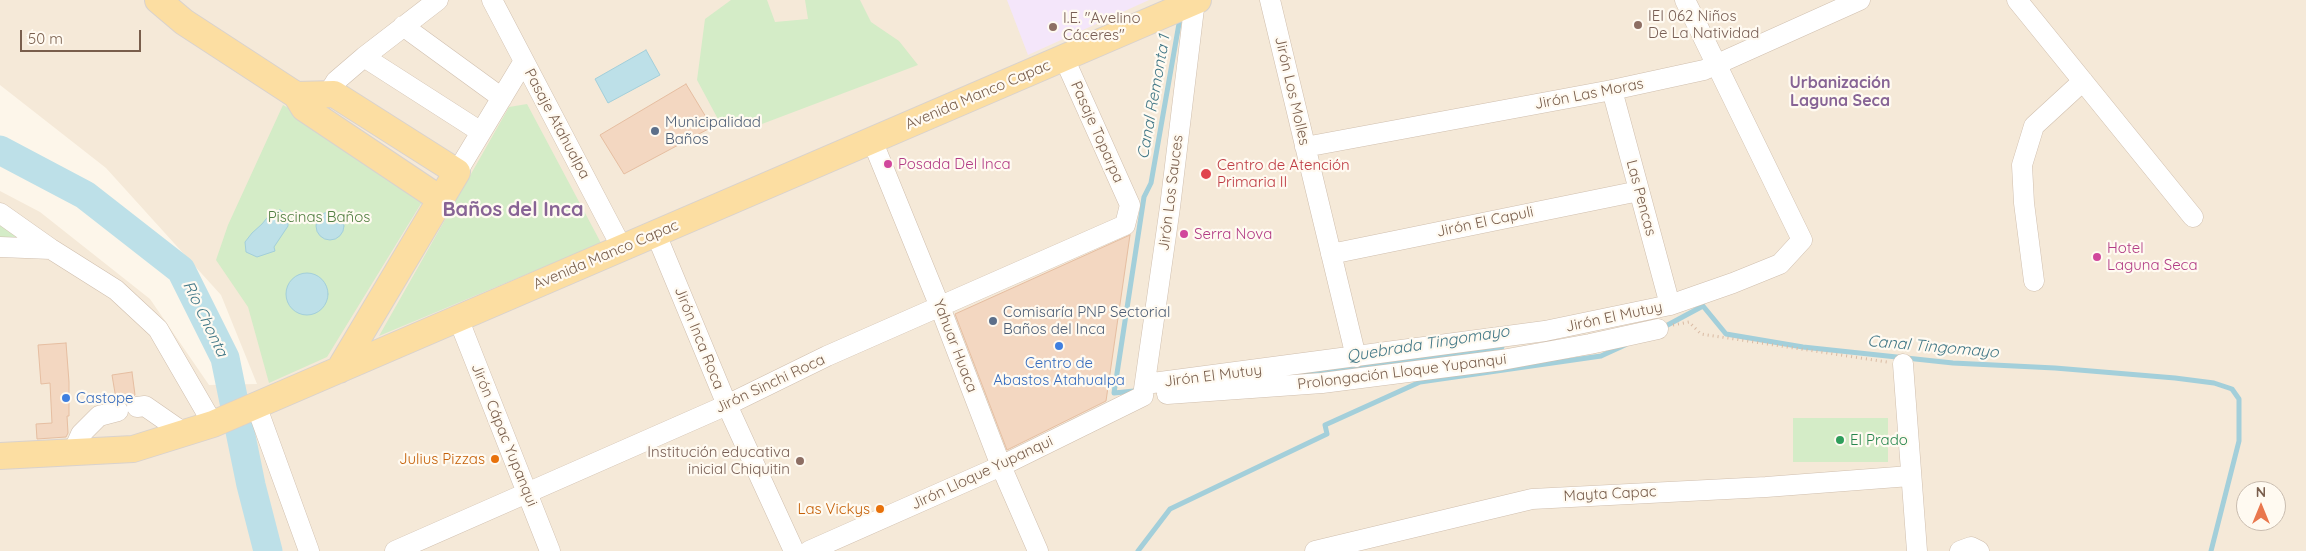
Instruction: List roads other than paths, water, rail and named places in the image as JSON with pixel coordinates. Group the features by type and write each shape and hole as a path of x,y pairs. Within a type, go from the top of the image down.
{"main road":[{"path":"158,0 184,22 296,95 304,108 440,199"},
{"name":"Avenida Manco Capac","path":"0,456 133,449 214,424 1190,3"},
{"path":"296,95 328,94 339,97 458,172 440,199 339,370"}],"street":[{"path":"328,94 336,81 364,57 438,0"},
{"name":"Pasaje Atahualpa","path":"492,0 622,248"},
{"name":"Jirón Los Molles","path":"1270,0 1356,358"},
{"name":"Jirón El Mutuy","path":"1144,390 1545,331 1670,305 1734,283 1780,264 1802,240 1685,0"},
{"name":"Jirón Las Moras","path":"1305,147 1612,90 1718,65 1860,0"},
{"path":"2017,0 2193,217"},
{"name":"Jirón Los Sauces","path":"1144,390 1170,207 1190,3"},
{"path":"404,26 502,98"},
{"path":"364,57 482,132"},
{"name":"Pasaje Toparpa","path":"1064,58 1130,205"},
{"path":"458,172 524,61"},
{"path":"2034,281 2024,203 2022,165 2034,126 2083,81"},
{"name":"Las Pencas","path":"1612,90 1670,305"},
{"name":"Yahuar Huaca","path":"872,140 1001,466 1038,551"},
{"name":"Jirón El Capuli","path":"1331,254 1639,190"},
{"name":"Jirón Sinchi Roca","path":"395,551 726,405 827,356 940,308 1125,225 1130,205"},
{"path":"0,213 51,249 116,290 158,329 214,424"},
{"name":"Jirón Inca Roca","path":"656,234 726,405 794,551"},
{"path":"0,247 51,249"},
{"name":"Jirón Cápac Yupanqui","path":"458,318 550,551"},
{"name":"Prolongación Lloque Yupanqui","path":"1144,390 1322,383 1522,356 1658,329"},
{"path":"1903,364 1910,476 1918,551"},
{"name":"Jirón Lloque Yupanqui","path":"809,551 1001,466 1144,390"},
{"path":"73,452 82,434 99,416 145,406 184,433"},
{"path":"254,406 310,551"},
{"name":"Mayta Capac","path":"1314,551 1532,499 1766,487 1910,476"},
{"path":"1960,551 1971,547 1979,551"}],"water":[{"path":"646,50 660,75 608,103 595,79"},
{"path":"280,210 288,216 288,226 274,247 275,251 257,257 246,252 245,242 252,233 271,213"},
{"path":"330,212 340,216 344,226 340,236 330,240 320,236 316,226 320,216"},
{"path":"307,273 322,279 328,294 322,309 307,315 292,309 286,294 292,279"}],"waterway":[{"name":"Quebrada Tingomayo","path":"1134,391 1114,393 1144,197 1151,183 1180,18"},
{"name":"Río Chonta","path":"0,150 85,195 181,270 225,358 251,485 268,551"},
{"name":"Canal Tingomayo","path":"1703,306 1726,334 1803,347 1953,363 2055,368 2175,378 2214,383 2232,389 2239,399 2239,441 2211,551"},
{"path":"1662,328 1703,306"},
{"path":"1138,551 1170,509 1327,434 1325,425 1420,382 1601,356 1625,345"},
{"name":"Quebrada Tingomayo","path":"1277,376 1373,366 1502,347"}],"place":[{"name":"IEI 062 Niños De La Natividad","path":"1638,25"},
{"name":"I.E. \"Avelino Cáceres\"","path":"1053,27"},
{"name":"Municipalidad Baños","path":"655,131"},
{"name":"Posada Del Inca","path":"888,164"},
{"name":"Centro de Atención Primaria II","path":"1206,174"},
{"name":"Serra Nova","path":"1184,234"},
{"name":"Hotel Laguna Seca","path":"2097,257"},
{"name":"Comisaría PNP Sectorial Baños del Inca","path":"993,321"},
{"name":"Centro de Abastos Atahualpa","path":"1059,346"},
{"name":"Castope","path":"66,398"},
{"name":"El Prado","path":"1840,440"},
{"name":"Julius Pizzas","path":"495,459"},
{"name":"Institución educativa inicial Chiquitin","path":"800,461"},
{"name":"Las Vickys","path":"880,509"}],"district":[{"name":"Urbanización Laguna Seca","path":"1840,92"},
{"name":"Baños del Inca","path":"513,210"}],"water label":[{"name":"Canal Remonta 1","path":"1154,97"}],"park label":[{"name":"Piscinas Baños","path":"319,217"}]}
